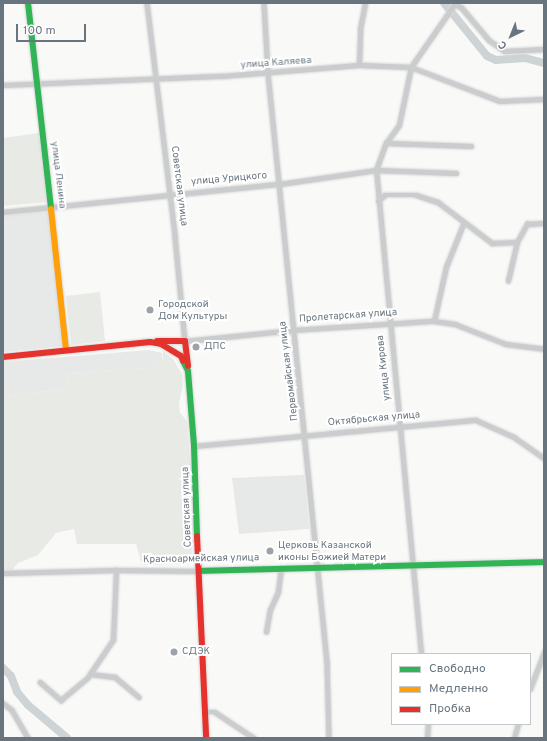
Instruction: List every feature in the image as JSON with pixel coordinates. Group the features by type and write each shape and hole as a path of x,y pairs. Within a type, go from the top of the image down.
{"main road":[{"name":"улица Ленина","path":"28,3 52,206 66,350"},
{"name":"Пролетарская улица","path":"3,357 150,342 185,341"},
{"name":"Советская улица","path":"185,341 194,446 206,738"},
{"name":"Пролетарская улица","path":"150,342 161,344 181,356"},
{"name":"Советская улица","path":"181,356 188,371"},
{"name":"Красноармейская улица","path":"199,571 544,562"}],"street":[{"name":"Советская улица","path":"147,3 170,194 185,341"},
{"name":"Первомайская улица","path":"264,3 268,73 293,330 306,434 330,697 330,738"},
{"path":"359,65 360,29 365,3"},
{"path":"454,4 462,8 489,40 505,51 544,49"},
{"name":"улица Кирова","path":"421,653 389,323 376,170 386,143 399,125 411,67 454,4"},
{"name":"улица Каляева","path":"3,86 268,73 359,65 411,67 500,101 544,99"},
{"path":"386,143 471,146"},
{"name":"улица Урицкого","path":"3,212 280,184 376,170 456,173"},
{"path":"378,201 385,195 416,195 438,202 492,243 517,242"},
{"path":"434,320 446,267 464,222"},
{"path":"508,281 517,242 527,224 544,223"},
{"name":"Пролетарская улица","path":"185,341 293,330 434,320 455,324 506,344 544,349"},
{"name":"Октябрьская улица","path":"194,446 306,434 476,420 514,437 521,444 544,458"},
{"path":"266,632 270,610 278,592 280,568"},
{"path":"40,682 62,700 90,674 113,640 116,570"},
{"name":"Красноармейская улица","path":"3,573 116,570 199,571"},
{"path":"531,686 544,652"},
{"path":"90,674 109,674 115,677 139,697"},
{"path":"3,703 12,710 28,738"},
{"path":"204,712 215,712 254,738"},
{"path":"427,738 428,725"},
{"path":"514,738 518,725"}],"shaded area":[{"path":"39,133 47,202 3,206 3,138"},
{"path":"48,211 63,346 3,352 3,216"},
{"path":"100,292 105,341 71,345 66,296"},
{"path":"149,350 162,353 163,362 149,368 68,373 66,389 3,396 3,362"},
{"path":"163,351 173,359 182,374 183,385 179,403 180,413 187,421 196,541 192,546 191,564 142,565 136,544 77,544 74,529 56,533 38,555 18,563 12,570 3,570 3,396 66,389 68,373 149,368 152,362 163,362"},
{"path":"304,475 309,529 239,534 232,478"}],"waterway":[{"path":"444,3 487,56 496,60 525,58 544,63"},
{"path":"3,668 11,676 17,692 28,705 67,738"}],"traffic: fast":[{"path":"28,3 51,209"},
{"path":"183,361 188,371 194,446 197,536"},
{"path":"199,571 544,562"}],"traffic: slow":[{"path":"51,209 66,350"}],"traffic: jam":[{"path":"157,341 185,341 188,366"},
{"path":"3,357 150,342 161,344 181,356 183,361"},
{"path":"197,536 206,738"}],"place":[{"name":"Городской Дом Культуры","path":"150,310"},
{"name":"ДПС","path":"196,347"},
{"name":"Церковь Казанской иконы Божией Матери","path":"270,551"},
{"name":"СДЭК","path":"174,652"}]}
